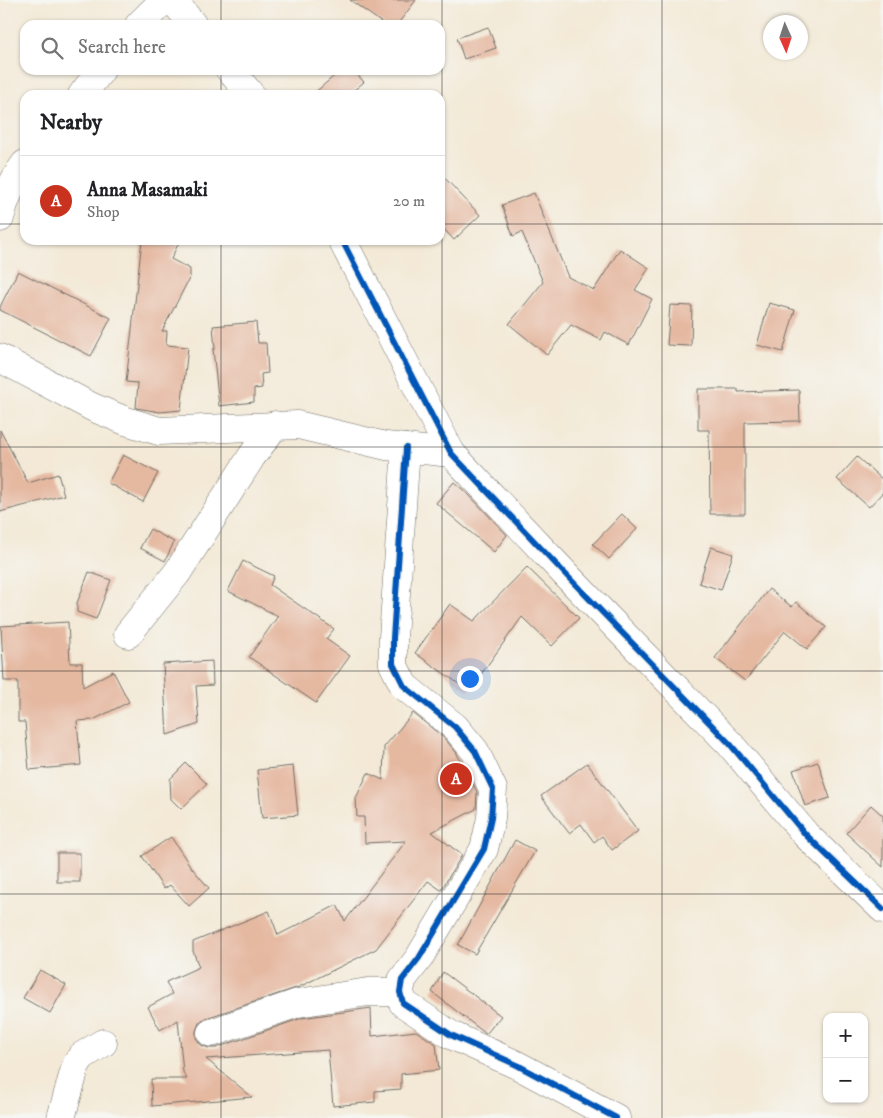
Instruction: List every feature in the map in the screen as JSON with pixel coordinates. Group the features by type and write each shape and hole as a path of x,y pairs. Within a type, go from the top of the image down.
{"street":[{"path":"144,20 164,0"},
{"path":"173,0 189,20"},
{"path":"86,90 97,75"},
{"path":"234,75 247,90"},
{"path":"0,218 3,204 20,170"},
{"path":"345,245 451,453 730,744 806,835 883,909"},
{"path":"0,358 92,407 126,421 159,431 298,425 386,446 451,453"},
{"path":"128,634 178,573 252,456 275,425"},
{"path":"406,448 393,638 393,664 404,686 455,727 475,751 493,789 491,818 484,849 419,958 402,980 400,992 404,1003 451,1035 517,1065 616,1118"},
{"path":"211,1033 298,1004 368,992 400,992"},
{"path":"61,1118 76,1065 82,1056 103,1043"}],"building":[{"path":"350,0 416,0 401,20 378,20"},
{"path":"488,27 496,48 464,59 457,38"},
{"path":"335,75 358,75 364,82 354,90 318,90"},
{"path":"445,178 480,215 454,240 445,230"},
{"path":"534,193 568,277 594,290 620,249 649,268 635,290 652,299 629,345 605,332 601,340 571,325 547,355 509,324 543,282 522,232 513,236 502,205"},
{"path":"141,245 178,245 171,259 190,269 190,277 162,331 167,331 166,345 188,347 181,410 160,412 136,408 138,383 126,382"},
{"path":"18,271 111,318 91,356 0,310"},
{"path":"769,303 795,310 783,352 757,345"},
{"path":"670,305 692,306 691,346 667,345"},
{"path":"256,322 258,343 266,343 268,373 261,374 262,388 254,389 254,402 219,406 213,349 215,349 213,326"},
{"path":"698,389 738,389 738,392 799,390 800,421 745,422 745,514 710,514 709,430 698,430"},
{"path":"0,430 28,483 58,474 64,495 0,512"},
{"path":"123,455 158,473 143,502 108,483"},
{"path":"857,457 883,480 883,492 869,507 837,479"},
{"path":"454,482 507,535 494,552 436,503"},
{"path":"622,514 637,529 609,559 593,544"},
{"path":"150,529 174,542 165,561 140,548"},
{"path":"711,547 733,554 721,590 699,583"},
{"path":"243,561 274,576 270,585 334,629 326,639 350,656 316,703 249,657 278,616 228,591"},
{"path":"527,567 579,618 552,646 522,617 469,691 415,653 450,604 474,621"},
{"path":"89,572 111,580 96,619 77,612 77,603"},
{"path":"769,589 792,607 796,602 826,627 807,649 785,631 745,681 715,658"},
{"path":"68,622 70,663 82,663 83,687 113,671 129,702 93,720 77,721 81,765 29,770 25,722 18,722 18,681 4,681 1,626"},
{"path":"212,661 213,685 196,686 199,724 167,735 163,664"},
{"path":"413,713 444,738 456,752 477,792 476,809 432,832 462,855 441,890 428,881 376,949 299,987 206,1018 199,1023 196,1038 201,1045 216,1048 302,1018 371,1008 372,1036 416,1031 436,1044 439,1070 401,1074 401,1089 375,1091 375,1102 333,1106 328,1050 206,1059 252,1097 152,1106 151,1079 187,1079 183,1072 178,1020 160,1030 148,1007 172,994 166,982 199,967 193,951 193,942 269,911 278,935 337,905 345,921 406,841 365,843 364,817 357,817 356,798 368,773 383,780 384,747"},
{"path":"818,762 830,798 805,806 793,770"},
{"path":"186,763 207,784 181,809 171,799 170,779"},
{"path":"587,763 638,831 612,850 602,836 594,842 581,824 569,833 541,796"},
{"path":"293,766 298,815 262,818 257,770"},
{"path":"871,805 883,816 883,867 846,833"},
{"path":"171,837 191,867 209,888 189,906 170,885 164,889 142,856"},
{"path":"515,840 535,851 475,954 458,945"},
{"path":"57,853 80,853 80,882 57,882"},
{"path":"40,970 66,985 50,1013 23,998"},
{"path":"443,972 501,1016 486,1034 432,992"}],"cycle path":[{"path":"345,245 451,453 730,744 806,835 883,909"},
{"path":"406,448 393,638 393,664 404,686 455,727 475,751 493,789 491,818 484,849 419,958 402,980 400,992 403,1003 451,1035 517,1065 616,1118"}],"place":[{"name":"Anna Masamaki","path":"456,779"}]}
